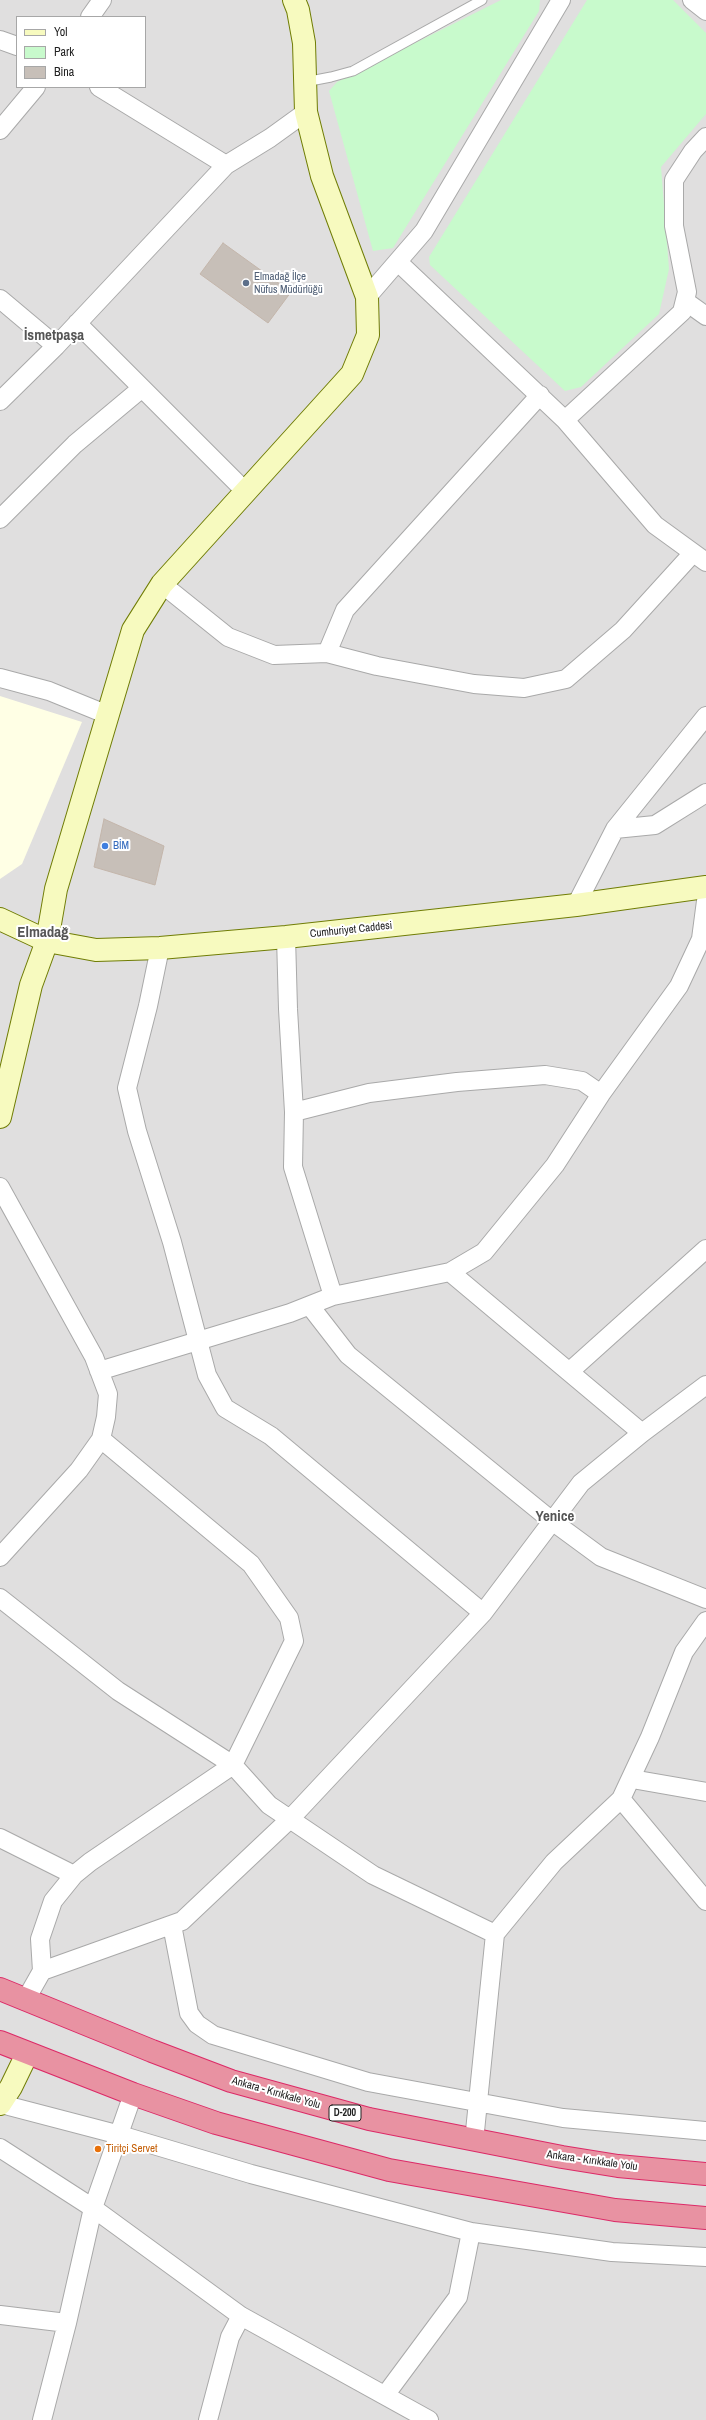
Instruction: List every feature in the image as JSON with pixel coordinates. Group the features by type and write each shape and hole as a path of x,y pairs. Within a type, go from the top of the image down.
{"highway":[{"name":"Ankara - Kırıkkale Yolu","path":"0,1990 152,2051 245,2085 369,2119 474,2141 618,2166 706,2174"},
{"path":"0,2042 27,2054 133,2094 230,2127 389,2170 608,2209 706,2218"}],"street":[{"path":"91,16 102,0"},
{"path":"0,1117 31,984 47,941 56,889 133,630 162,584 352,374 368,335 367,297 322,176 306,112 304,43 298,10 294,0"},
{"path":"367,297 424,231 561,0"},
{"path":"692,0 706,11"},
{"path":"0,40 16,46"},
{"path":"0,130 35,88"},
{"path":"101,88 226,165"},
{"path":"0,401 56,346 226,165 270,138 306,112"},
{"path":"565,420 682,312 687,292 674,226 674,180 693,151 706,137"},
{"path":"162,584 228,637 274,655 327,653 377,666 474,684 524,688 566,679 623,630 700,558 655,525 565,420 398,262"},
{"path":"0,299 56,346"},
{"path":"685,301 706,316"},
{"path":"77,323 245,491"},
{"path":"0,519 75,444 142,388"},
{"path":"327,653 344,610 540,395"},
{"path":"0,678 49,691 108,715"},
{"path":"576,905 615,830 706,716"},
{"path":"615,830 655,825 706,794"},
{"name":"Cumhuriyet Caddesi","path":"0,919 47,941 96,950 160,948 286,937 576,905 706,888"},
{"path":"99,1371 310,1306 333,1296 450,1272 484,1252 555,1165 601,1094 679,986 701,939 706,901"},
{"path":"286,937 288,1009 294,1112 293,1167 333,1296"},
{"path":"160,948 148,1006 126,1088 199,1341 207,1375 225,1408 271,1436 483,1613"},
{"path":"294,1112 369,1093 457,1082 545,1074 582,1081 601,1094"},
{"path":"0,1187 94,1357 108,1394 106,1417 101,1439 79,1470 0,1557"},
{"path":"569,1372 706,1249"},
{"path":"450,1272 642,1433"},
{"path":"310,1306 348,1356 552,1521 601,1557 706,1599"},
{"path":"42,1971 182,1922 290,1819 483,1613 581,1483 642,1433 706,1385"},
{"path":"25,2001 42,1971 40,1939 44,1922 53,1901 74,1875 233,1765 294,1641 289,1618 251,1564 101,1439"},
{"path":"0,1598 118,1691 233,1765 269,1805 373,1875 496,1934"},
{"path":"474,2141 496,1934 554,1862 621,1798 632,1779 684,1652 706,1621"},
{"path":"632,1779 706,1792"},
{"path":"621,1798 706,1901"},
{"path":"0,1838 74,1875"},
{"path":"172,1925 189,2013 197,2024 213,2035 368,2082 478,2104 563,2118 706,2131"},
{"path":"27,2054 1,2104 120,2135 251,2174 471,2232 612,2252 706,2257"},
{"path":"42,2420 68,2323 93,2208 120,2135 133,2094"},
{"path":"0,2148 93,2208 241,2316 386,2394 429,2420"},
{"path":"386,2394 458,2297 471,2232"},
{"path":"0,2314 68,2323"},
{"path":"208,2420 230,2337 241,2316"}],"lane":[{"path":"305,82 353,71 482,0"}],"shaded area":[{"path":"0,0 706,0 706,2420 0,2420"},
{"path":"0,696 82,722 22,864 0,879"}],"green space":[{"path":"501,0 540,0 539,11 393,248 373,251 329,91 337,82"},
{"path":"587,0 673,0 706,33 706,114 661,167 669,269 659,314 581,387 565,391 430,265 429,257"}],"building":[{"name":"Elmadağ İlçe Nüfus Müdürlüğü","path":"223,243 291,292 268,323 200,274"},
{"path":"104,819 164,846 155,885 94,867"}],"place":[{"name":"Elmadağ İlçe Nüfus Müdürlüğü","path":"246,283"},
{"name":"BİM","path":"105,846"},
{"name":"Tiritçi Servet","path":"98,2149"}],"district":[{"name":"İsmetpaşa","path":"54,336"},
{"name":"Elmadağ","path":"43,933"},
{"name":"Yenice","path":"555,1517"}]}
